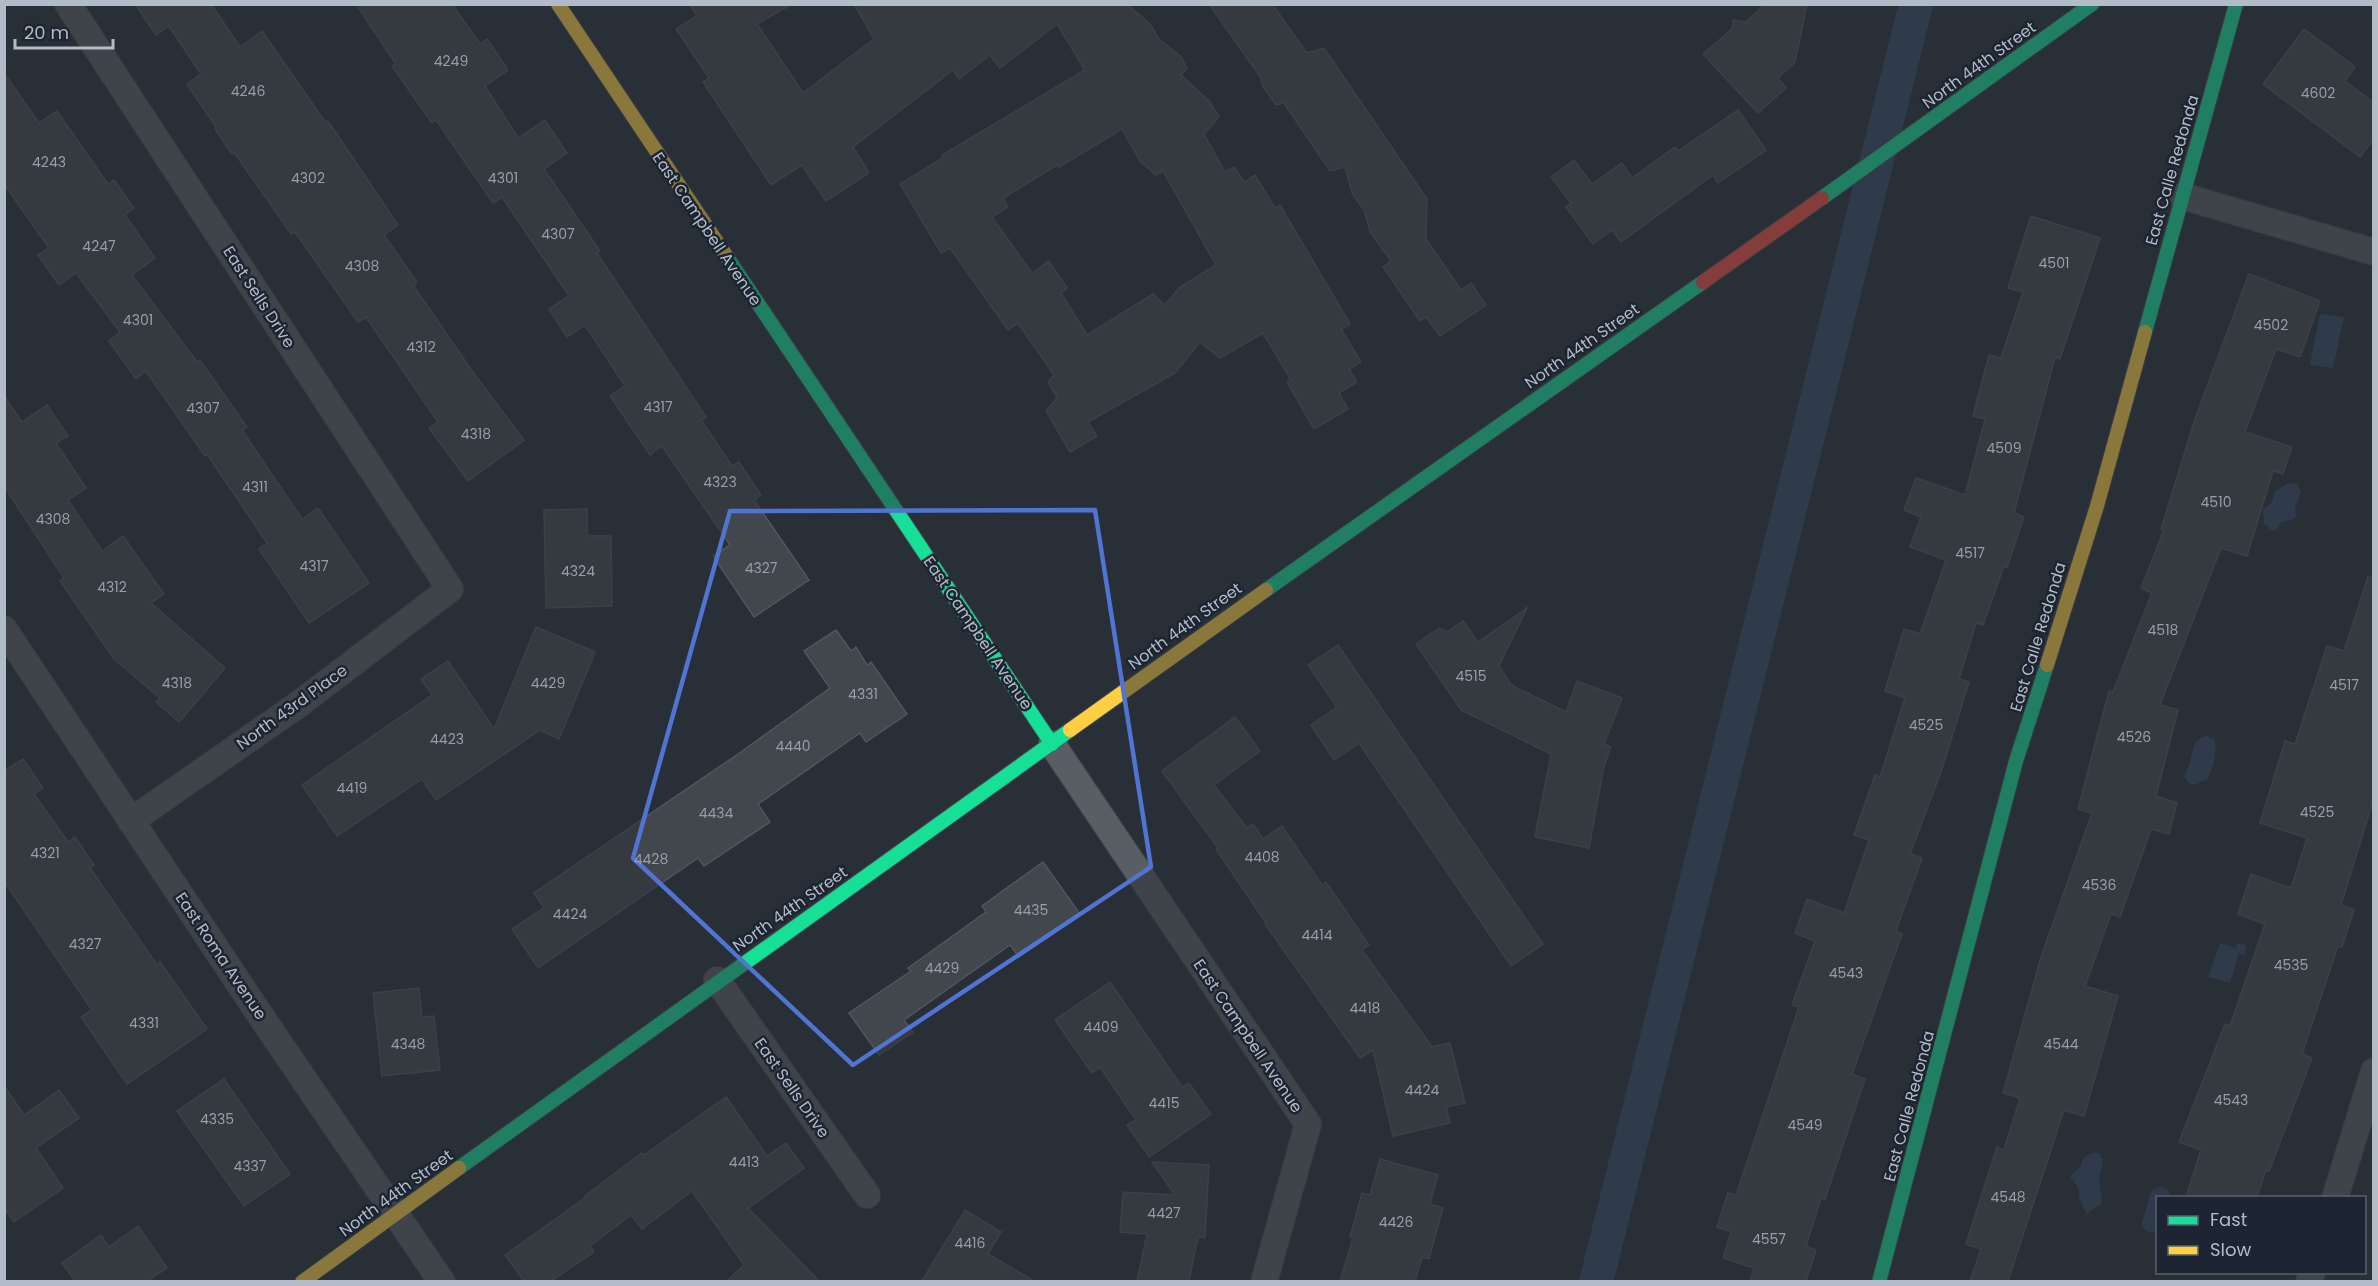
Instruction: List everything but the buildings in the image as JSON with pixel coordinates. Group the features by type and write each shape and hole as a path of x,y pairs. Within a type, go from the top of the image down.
{"street":[{"name":"East Sells Drive","path":"68,4 450,589"},
{"name":"East Campbell Avenue","path":"558,4 1308,1124 1264,1281"},
{"name":"North 44th Street","path":"302,1281 717,980 1052,744 1232,612 1814,205 2092,4"},
{"name":"East Calle Redonda","path":"1879,1281 2016,761 2097,506 2236,4"},
{"path":"2182,196 2373,252"},
{"name":"North 43rd Place","path":"131,821 299,704 450,589"},
{"name":"East Roma Avenue","path":"4,628 262,1018 442,1281"},
{"name":"East Sells Drive","path":"717,980 867,1195"},
{"path":"2335,1196 2373,1071"}],"highlighted area":[{"path":"1095,510 1151,867 853,1065 633,858 730,511"}],"water":[{"path":"2320,314 2344,317 2333,368 2310,365"},
{"path":"2289,483 2297,484 2301,492 2295,508 2296,516 2294,519 2282,522 2273,531 2264,524 2263,510 2272,502 2275,491"},
{"path":"2206,736 2214,739 2214,759 2208,779 2194,785 2184,777 2195,744"},
{"path":"2220,943 2236,948 2237,943 2247,945 2244,955 2239,953 2230,983 2208,977"},
{"path":"2091,1153 2099,1153 2103,1161 2099,1180 2102,1203 2087,1214 2079,1198 2079,1189 2070,1176 2081,1166 2083,1158"},
{"path":"2161,1186 2167,1189 2171,1196 2156,1196 2156,1232 2154,1233 2146,1230 2142,1223 2151,1191"}],"waterway":[{"path":"1596,1282 1916,4"}],"traffic: fast":[{"path":"1822,198 2092,4"},
{"path":"2145,332 2236,4"},
{"path":"727,257 1052,744"},
{"path":"1266,590 1703,282"},
{"path":"1879,1282 2016,761 2047,665"},
{"path":"459,1168 1070,730"}],"traffic: slow":[{"path":"558,4 727,257"},
{"path":"2047,665 2097,506 2145,332"},
{"path":"1070,730 1266,590"},
{"path":"302,1282 459,1168"}],"traffic: jam":[{"path":"1703,282 1822,198"}]}
